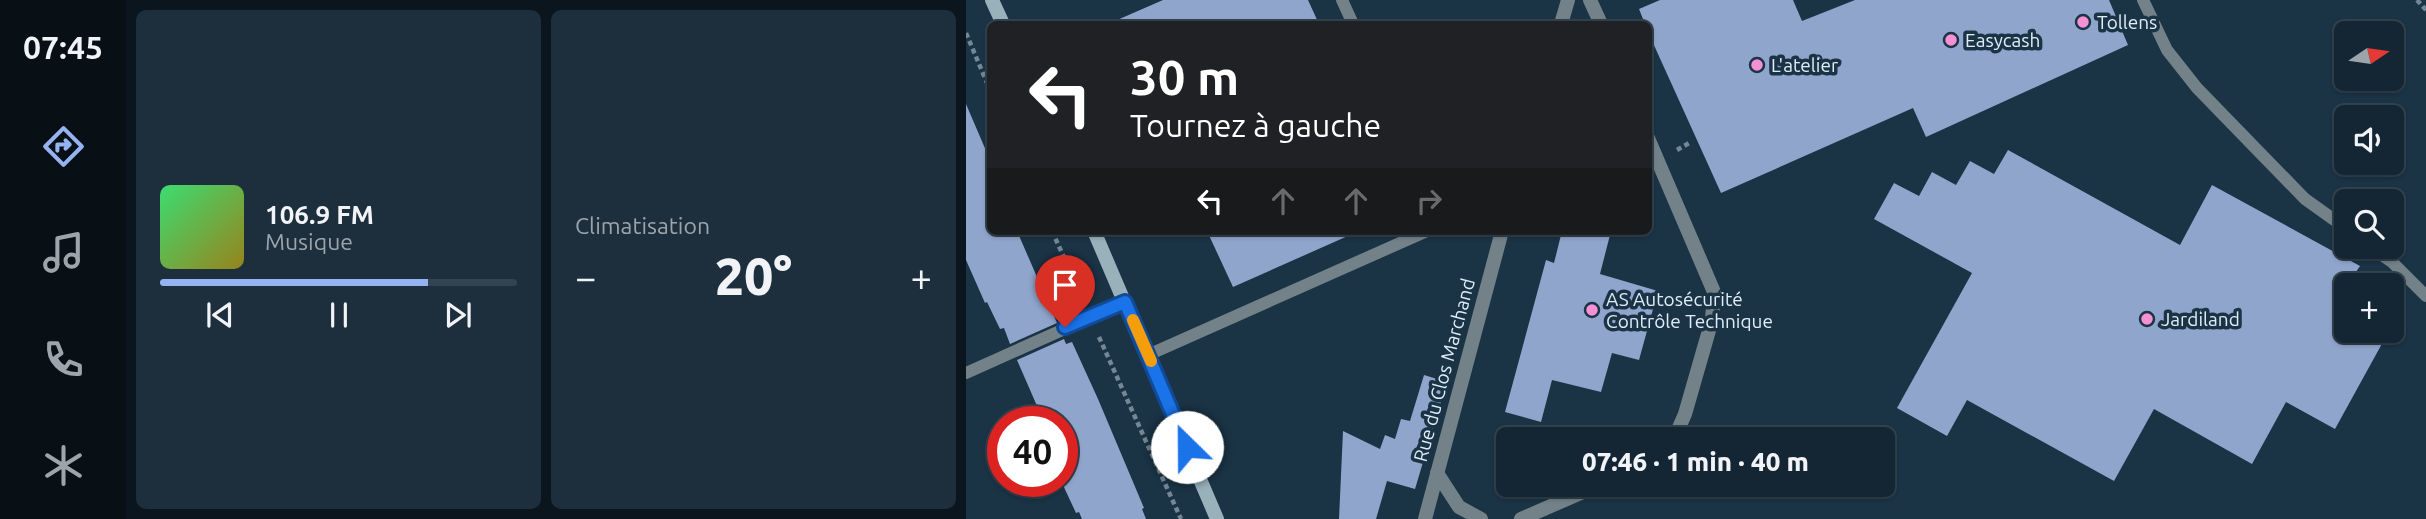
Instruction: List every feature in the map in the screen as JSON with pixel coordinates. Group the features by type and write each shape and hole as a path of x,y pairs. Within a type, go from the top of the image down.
{"street":[{"path":"992,0 1002,21"},
{"path":"1562,21 1567,0"},
{"path":"1590,0 1600,21"},
{"path":"1652,147 1714,292 1712,320 1679,427"},
{"path":"1096,235 1217,519"},
{"name":"Rue du Clos Marchand","path":"1427,518 1501,235"},
{"path":"1437,473 1459,507 1481,519"},
{"path":"1521,519 1571,497"}],"lane":[{"path":"1342,0 1352,21"},
{"path":"2143,0 2167,50 2197,88 2305,199 2334,220"},
{"path":"1148,355 1418,235"},
{"path":"2388,259 2426,296"},
{"path":"966,373 1125,302"}],"path":[{"path":"2417,0 2426,10"},
{"path":"966,33 987,83"},
{"path":"966,59 975,55"},
{"path":"1677,150 1691,142"},
{"path":"1054,235 1181,519"}],"building":[{"path":"1163,0 1308,0 1318,21 1115,21"},
{"path":"1660,0 1793,0 1802,21 1855,0 2109,0 2128,45 1926,137 1913,108 1721,193 1652,41 1652,21 1644,21 1639,9"},
{"path":"966,104 987,153 987,235 1019,235 1057,323 1010,344 1004,328 1000,329 987,302 985,303 966,260"},
{"name":"Jardiland","path":"2008,150 2180,245 2212,185 2334,252 2334,259 2347,259 2360,266 2355,273 2334,273 2334,343 2382,343 2335,429 2286,402 2252,464 2154,409 2114,481 1967,400 1947,436 1897,408 1972,273 1874,219 1894,183 1919,196 1932,172 1956,185 1970,161 1994,174"},
{"path":"1209,235 1350,235 1233,287"},
{"name":"AS Autosécurité Contrôle Technique","path":"1561,235 1610,235 1600,274 1658,291 1639,360 1612,353 1601,392 1552,380 1541,422 1505,412 1546,260 1554,263"},
{"path":"1064,339 1066,344 1072,342 1144,508 1142,509 1146,519 1082,519 1079,512 1076,513 1069,497 1078,497 1078,406 1037,406 1017,360"},
{"path":"1424,375 1447,382 1415,489 1387,481 1376,519 1339,519 1343,431 1380,449 1385,435 1395,439 1401,419 1410,421"}],"slow traffic":[{"path":"1133,320 1151,361"}],"place":[{"name":"Tollens","path":"2083,22"},
{"name":"Easycash","path":"1951,40"},
{"name":"L'atelier","path":"1757,65"},
{"name":"AS Autosécurité Contrôle Technique","path":"1592,310"},
{"name":"Jardiland","path":"2147,319"}],"route":[{"path":"1065,327 1125,302 1187,447"}]}
